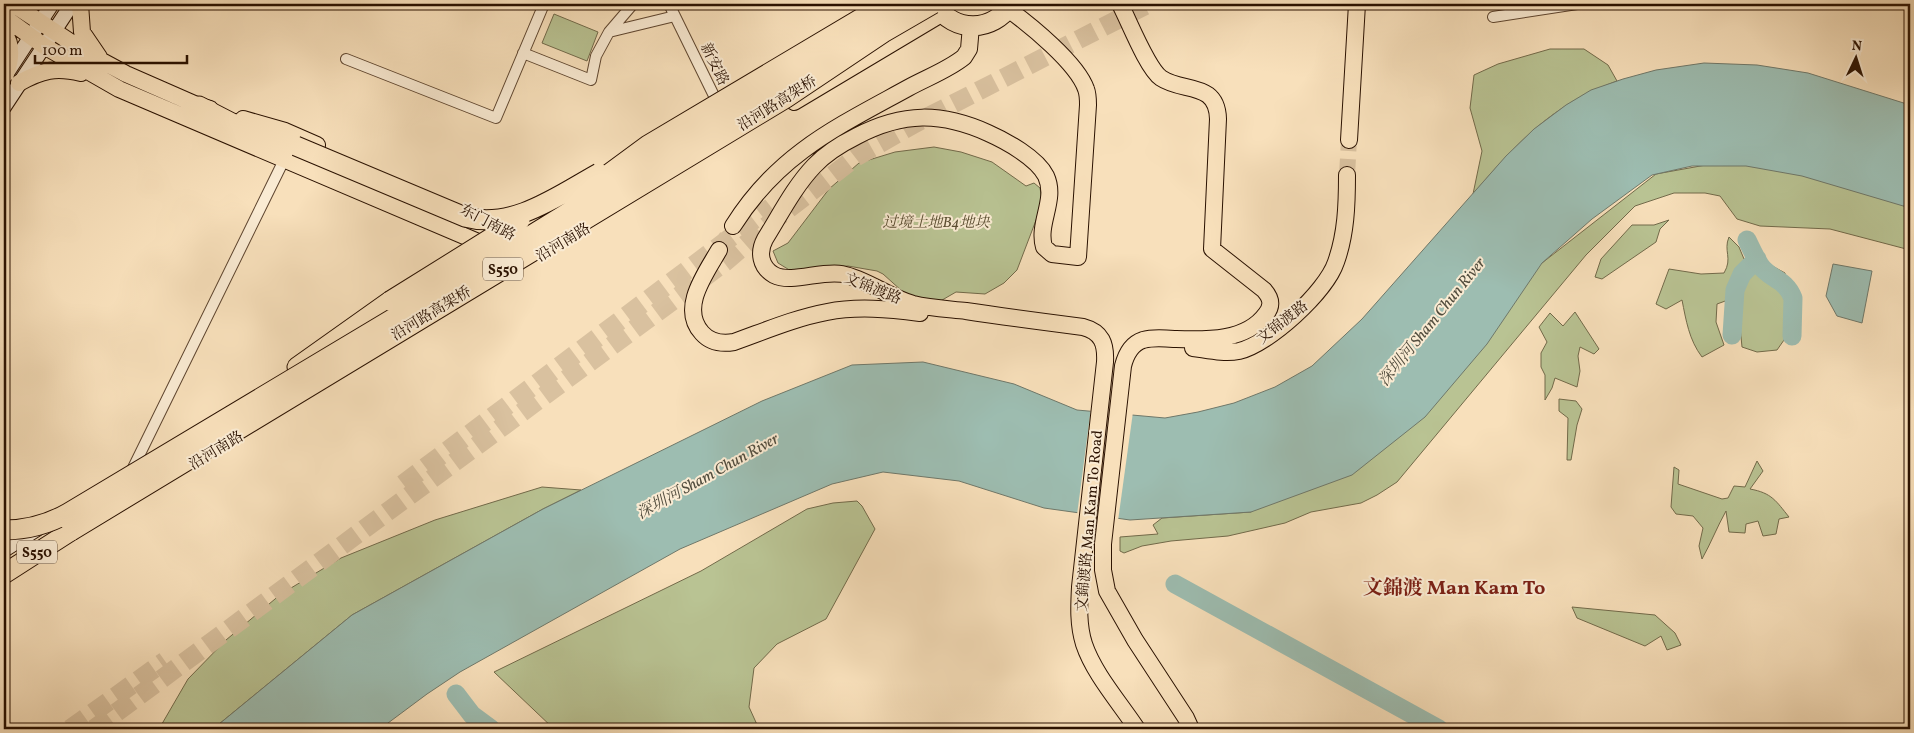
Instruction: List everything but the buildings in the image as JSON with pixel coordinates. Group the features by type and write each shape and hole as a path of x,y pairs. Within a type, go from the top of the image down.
{"highway":[{"name":"沿河路高架桥","path":"4,530 28,529 60,518 489,254 908,4"},
{"path":"282,378 390,301 546,203 879,6"},
{"path":"937,7 956,23 972,26 988,24 1002,15 1009,6"},
{"name":"沿河路高架桥","path":"4,574 71,530 786,98 883,33 937,7"},
{"path":"199,106 290,153 465,217 479,220 506,218 546,203"},
{"path":"489,254 648,144"}],"main road":[{"name":"东门南路","path":"13,4 47,27 99,68 119,88 290,153 489,254 533,260"},
{"path":"47,27 52,4"},
{"path":"10,78 47,27 72,4"},
{"path":"10,78 51,70 99,68 82,32 80,4"},
{"name":"沿河南路","path":"4,550 282,378 489,254 514,233 896,4"},
{"name":"文锦渡路","path":"1120,4 1154,72 1170,83 1206,93 1214,103 1218,119 1212,249 1264,290 1270,298 1271,304 1270,309 1262,320 1230,336 1202,340 1152,338 1137,343 1125,358 1122,389"},
{"path":"1349,140 1357,4"},
{"name":"文锦渡路","path":"1009,6 1056,50 1076,73 1086,89 1088,105 1078,257 1052,254 1044,247 1042,239 1050,192 1046,176 1039,166 1008,144 978,128 951,120 918,117 889,122 871,128 824,156 804,178 765,239 762,244 761,257 767,269 786,278 840,274 852,277 913,304 1090,329 1100,336 1105,346 1102,387"},
{"name":"沿河南路","path":"4,578 736,138 937,7"},
{"name":"东门南路","path":"4,17 37,41 99,68 126,74 199,106 285,131 418,188 514,233 526,243 533,260"},
{"path":"733,226 763,185 804,148 834,128 964,57 969,49 972,26"},
{"path":"4,33 9,40 10,52 10,78 4,107"},
{"name":"文锦渡路","path":"1122,389 1131,362 1147,347 1169,345 1221,352 1239,351 1275,331 1310,301 1326,282 1336,263 1346,218 1347,175"},
{"name":"文锦渡路","path":"719,250 698,288 693,304 694,321 697,328 708,338 716,342 726,344 734,342 828,312 858,309 907,311 1081,337 1090,342 1097,350 1101,366 1102,387"},
{"name":"文錦渡路 Man Kam To Road","path":"1102,387 1079,612 1084,643 1100,674 1137,729"},
{"name":"文錦渡路 Man Kam To Road","path":"1122,389 1103,544 1103,570 1107,591 1135,640 1186,718 1191,729"}],"street":[{"path":"346,59 496,118 544,4"},
{"path":"523,53 591,80 596,56 609,32 632,4"},
{"name":"新安路","path":"669,4 736,138"},
{"path":"1493,17 1576,4"},
{"path":"609,32 674,16"},
{"path":"132,470 290,153"}],"green space":[{"path":"554,14 598,32 587,61 542,43"},
{"path":"1550,49 1584,49 1608,65 1617,81 1573,101 1537,127 1505,158 1473,194 1482,151 1470,108 1474,75 1498,64"},
{"name":"过境土地B4地块","path":"934,147 961,152 992,162 1026,186 1034,183 1040,188 1042,200 1038,215 1017,270 1004,283 985,294 956,292 937,303 912,300 883,274 877,271 848,266 809,271 791,271 778,263 773,251 788,243 829,189 859,163 895,152"},
{"path":"1728,161 1793,171 1910,205 1910,250 1830,229 1760,226 1737,219 1720,196 1705,193 1674,193 1635,206 1586,255 1397,482 1361,503 1311,512 1285,523 1228,536 1171,541 1142,546 1124,553 1120,551 1120,537 1158,534 1153,525 1162,518 1251,512 1542,263 1656,174"},
{"path":"1669,220 1660,229 1656,242 1602,279 1595,277 1601,259 1632,225 1654,225"},
{"path":"1729,237 1739,247 1744,259 1765,262 1785,273 1784,340 1777,350 1757,352 1742,347 1738,306 1728,300 1717,304 1716,322 1724,345 1702,357 1691,337 1682,300 1666,309 1656,304 1669,269 1701,274 1724,273 1728,263 1727,242"},
{"path":"1575,312 1599,349 1594,354 1580,347 1578,356 1580,371 1577,387 1555,378 1545,400 1545,375 1541,367 1541,353 1547,342 1539,327 1550,313 1563,326"},
{"path":"1559,399 1576,401 1582,409 1577,425 1571,460 1567,460 1568,418 1559,411"},
{"path":"1757,461 1763,471 1750,489 1769,495 1789,517 1779,519 1776,534 1763,536 1758,521 1746,524 1745,533 1729,532 1726,511 1702,559 1699,546 1703,528 1693,516 1676,514 1671,507 1674,467 1679,470 1678,484 1722,499 1728,498 1734,486 1745,487"},
{"path":"542,487 581,490 543,509 352,615 213,729 159,729 188,679 226,640 281,594 341,558 435,520"},
{"path":"857,501 862,506 875,529 826,619 777,644 754,668 749,707 759,729 554,729 494,672 701,571 807,509 833,503"},
{"path":"1572,607 1655,615 1675,633 1681,645 1667,650 1661,636 1645,646 1577,618"}],"water":[{"name":"深圳河 Sham Chun River","path":"1704,63 1757,65 1808,73 1910,105 1910,208 1802,176 1746,166 1692,166 1652,175 1592,219 1542,263 1487,344 1425,417 1352,475 1251,512 1130,520 1044,508 959,481 883,472 832,484 680,549 460,672 380,729 213,729 352,615 543,509 762,401 852,365 923,362 1014,384 1077,410 1165,418 1234,403 1275,387 1312,366 1362,319 1506,156 1534,129 1566,105 1591,90 1656,70"},
{"path":"1833,264 1872,271 1862,323 1837,316 1826,296"}],"pier":[{"path":"1091,408 1133,412 1118,521 1077,515"}],"waterway":[{"path":"1747,240 1764,270 1790,291 1793,298 1792,336"},
{"path":"1732,335 1735,290 1742,274 1757,259"},
{"path":"1175,584 1439,729"},
{"path":"456,694 472,715 491,729"}],"tunnel":[{"path":"94,729 725,262 769,224 856,157 914,124 1148,4"},
{"path":"1347,175 1349,140"},
{"path":"403,484 771,207"},
{"path":"719,250 733,226"},
{"path":"70,729 165,661"}],"district":[{"name":"文錦渡 Man Kam To","path":"1454,587"}]}
